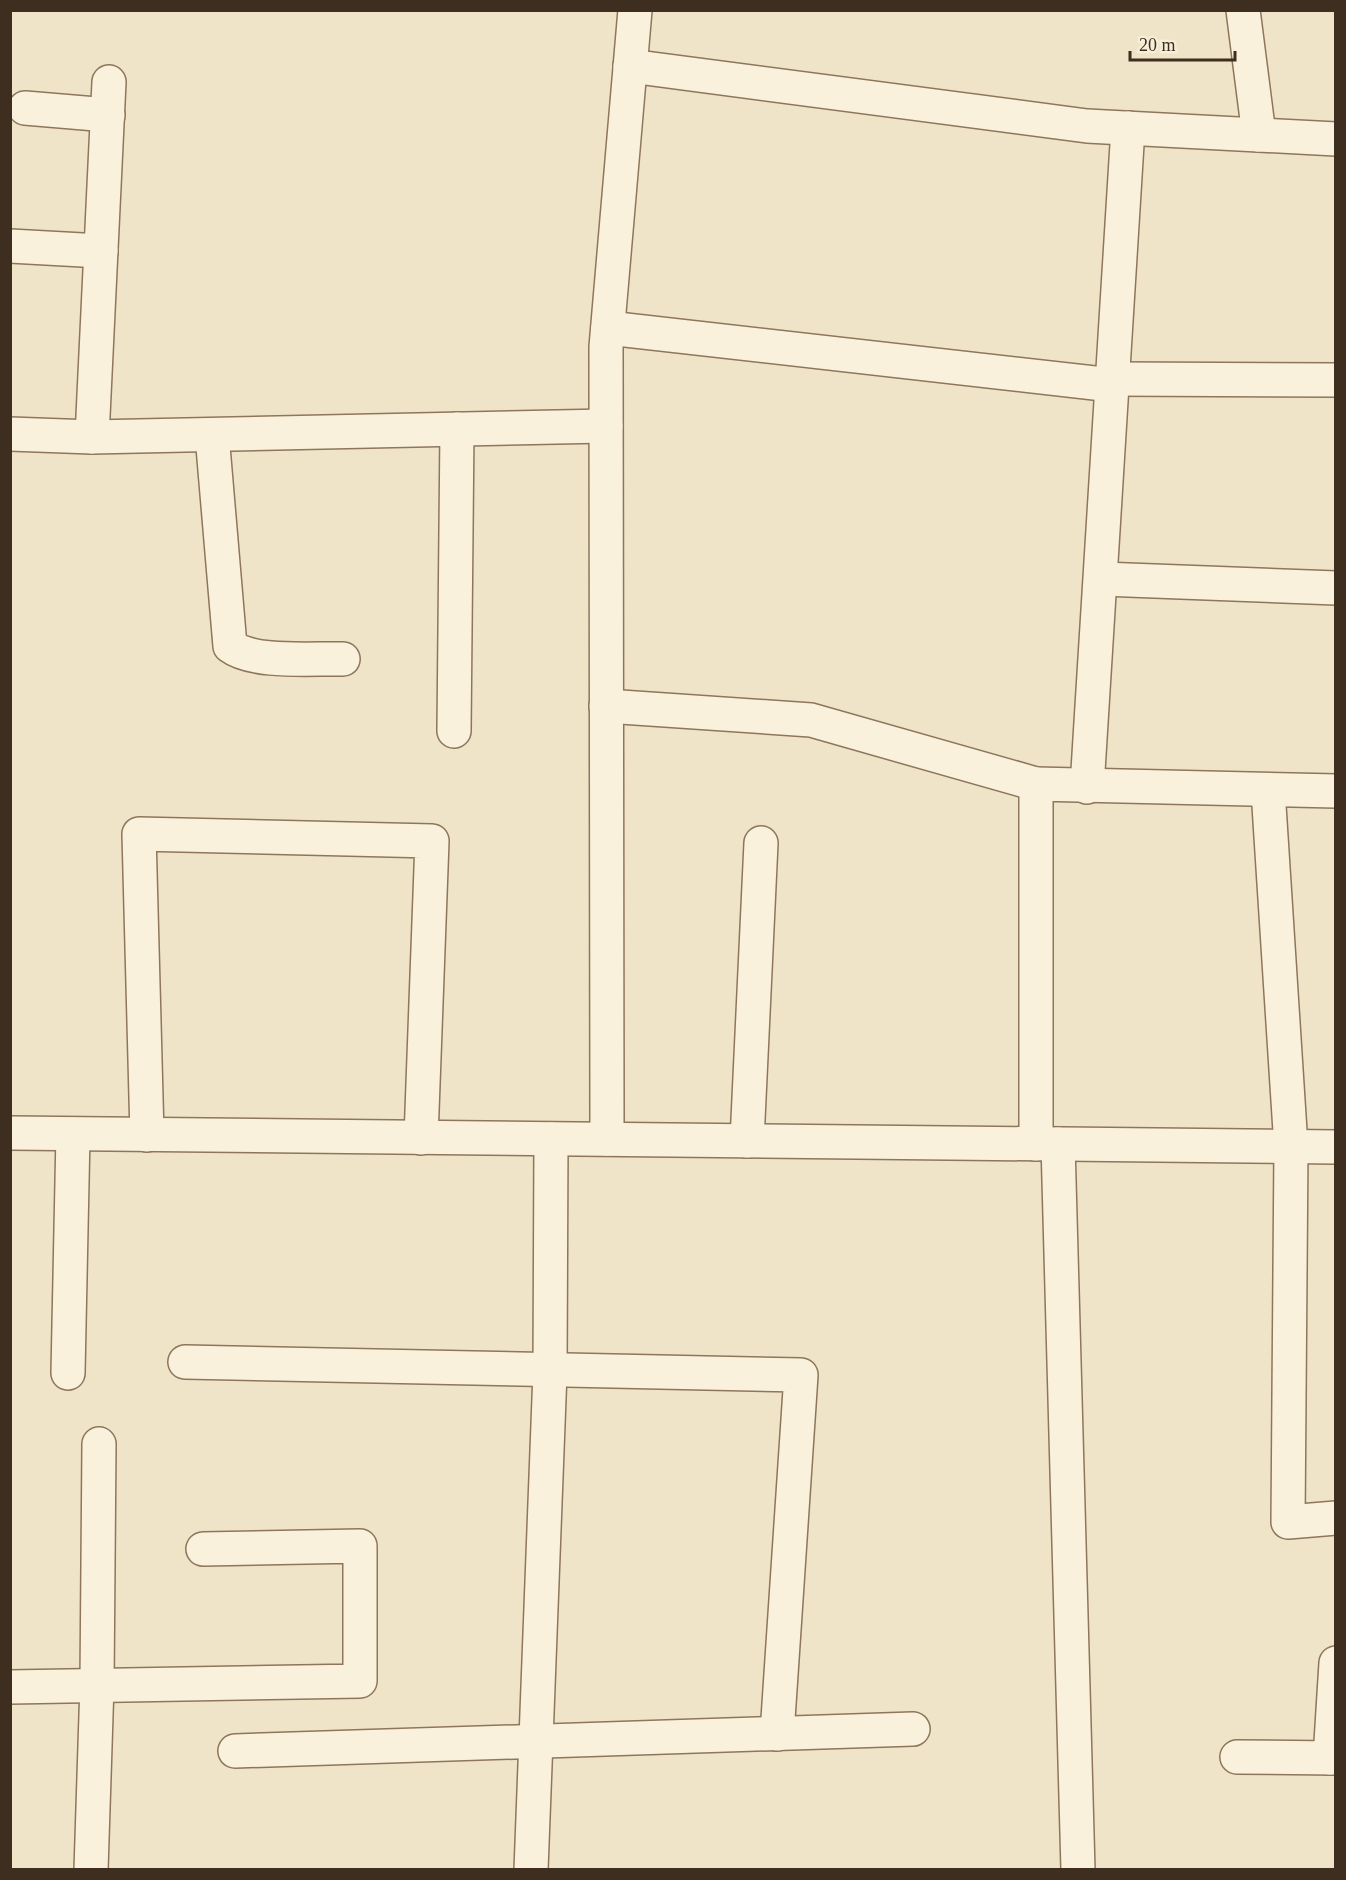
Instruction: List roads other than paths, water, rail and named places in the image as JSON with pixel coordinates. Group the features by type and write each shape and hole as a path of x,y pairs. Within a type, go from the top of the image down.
{"street":[{"path":"607,1139 606,426 608,327 635,10"},
{"path":"1243,10 1259,135"},
{"path":"630,66 1087,126 1335,140"},
{"path":"92,437 109,81"},
{"path":"25,108 108,115"},
{"path":"1087,787 1102,579 1128,128"},
{"path":"10,246 101,251"},
{"path":"608,327 1113,382 1335,380"},
{"path":"10,434 92,437 606,426"},
{"path":"454,731 457,429"},
{"path":"212,435 230,646 239,653 258,657 343,659"},
{"path":"1102,579 1335,588"},
{"path":"606,706 811,720 1036,784 1087,787 1335,791"},
{"path":"1036,784 1047,1144 1078,1869"},
{"path":"1268,790 1291,1147 1288,1522 1335,1518"},
{"path":"147,1135 139,834 432,841 421,1138"},
{"path":"747,1141 761,843"},
{"path":"10,1133 1335,1147"},
{"path":"68,1373 73,1134"},
{"path":"531,1869 550,1372 551,1139"},
{"path":"185,1362 550,1372 801,1375 777,1734"},
{"path":"91,1869 97,1684 99,1444"},
{"path":"10,1687 360,1681 360,1546 202,1549"},
{"path":"1237,1757 1333,1758 1335,1663"},
{"path":"235,1751 913,1729"}]}
